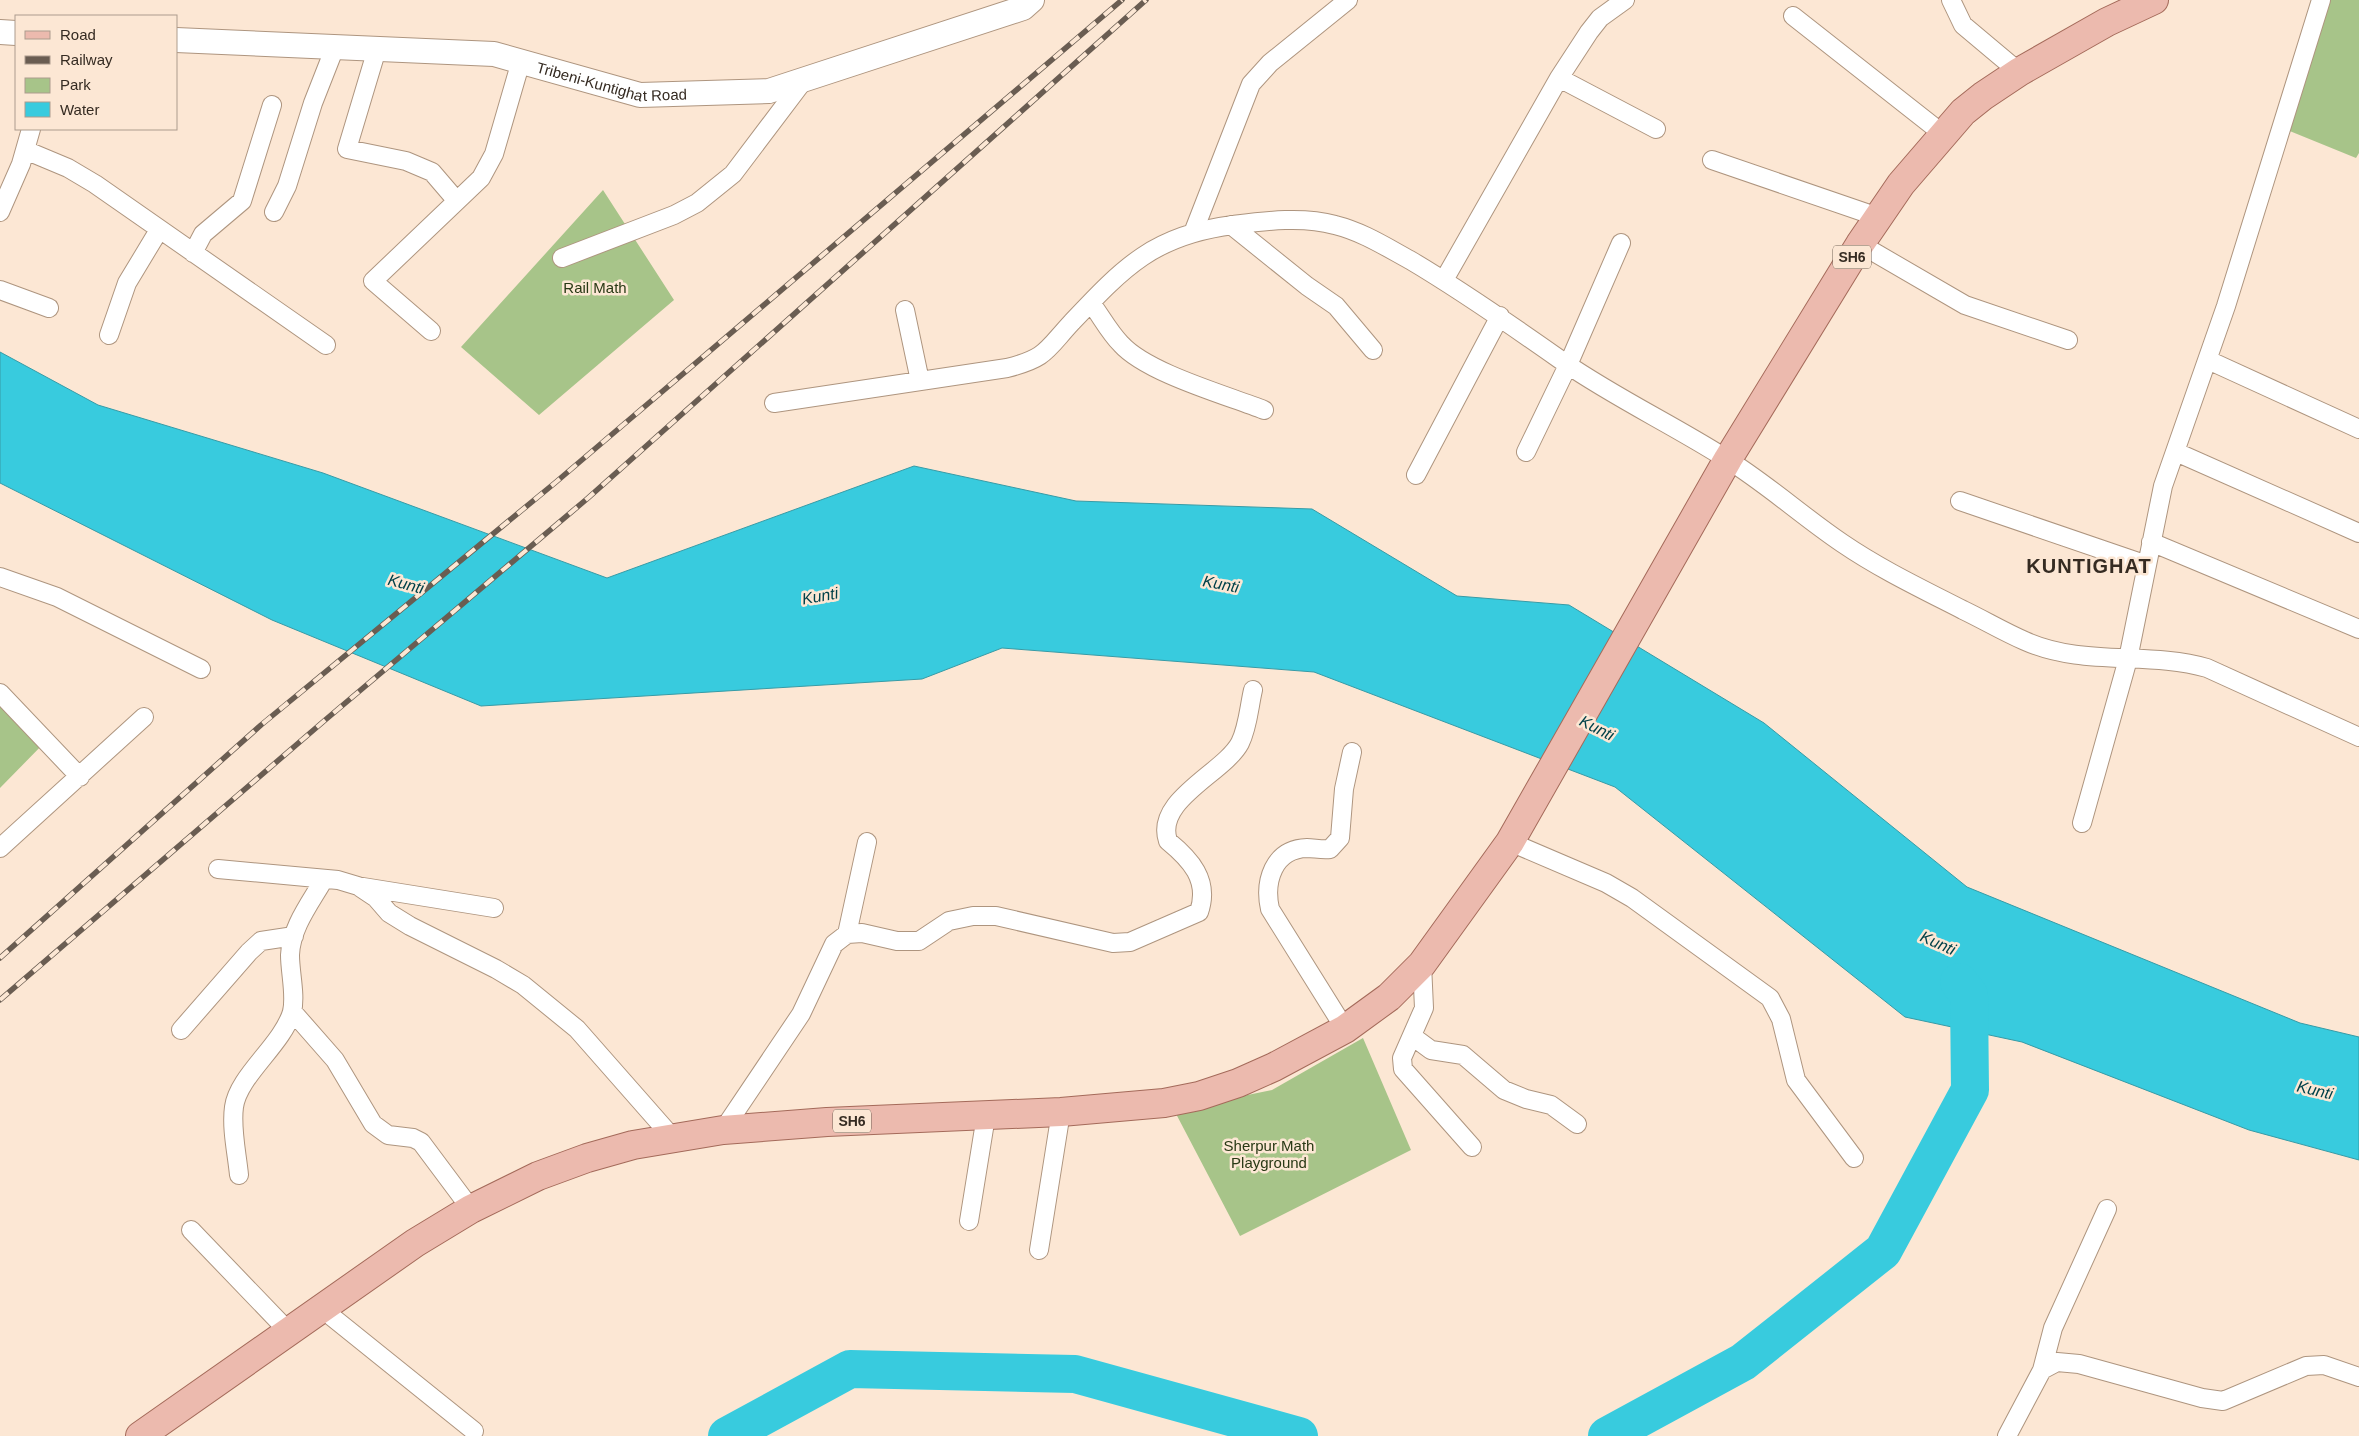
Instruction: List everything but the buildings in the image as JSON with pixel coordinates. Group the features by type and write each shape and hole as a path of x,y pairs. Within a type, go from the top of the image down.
{"main road":[{"name":"Tribeni-Kuntighat Road","path":"178,40 494,54 640,95 769,91 1023,8 1032,0"},
{"name":"SH6","path":"140,1436 415,1243 471,1209 538,1176 587,1158 672,1137 723,1130 827,1122 1061,1112 1164,1103 1199,1096 1238,1084 1345,1029 1389,997 1422,964 1510,842 1728,459 1860,244 1901,184 1963,112 2019,72 2108,22 2154,0"},
{"path":"0,32 15,33"}],"street":[{"path":"1193,233 1251,84 1270,63 1348,0"},
{"path":"1444,280 1559,78 1600,18 1625,0"},
{"path":"1951,0 1956,14 1963,25 2019,72"},
{"path":"2082,823 2128,659 2163,486 2208,360 2321,0"},
{"path":"1793,16 1943,134"},
{"path":"274,212 287,186 314,103 335,47"},
{"path":"377,49 347,149 406,161 432,172 456,200"},
{"path":"431,331 373,281 481,178 488,166 521,61"},
{"path":"1559,78 1656,129"},
{"path":"562,258 674,215 697,203 733,174 804,80"},
{"path":"194,253 203,234 242,201 272,105"},
{"path":"0,212 25,150 31,130"},
{"path":"25,150 68,168 94,184 326,345"},
{"path":"1712,160 1878,217"},
{"path":"774,403 1007,368 1031,362 1052,347 1069,325 1130,264 1158,246 1193,233 1231,225 1298,220 1333,224 1363,234 1444,280 1500,316 1568,365 1728,459 1842,543 1919,588 2027,642 2062,653 2185,662 2208,668 2359,737"},
{"path":"1231,225 1306,286 1336,306 1373,350"},
{"path":"109,335 126,283 159,230"},
{"path":"1526,452 1568,365 1622,243"},
{"path":"1860,244 1965,305 2068,340"},
{"path":"0,290 49,308"},
{"path":"1091,303 1121,344 1138,358 1156,368 1264,410"},
{"path":"905,310 920,381"},
{"path":"1416,475 1500,316"},
{"path":"2208,360 2359,428"},
{"path":"2176,452 2359,533"},
{"path":"1960,501 2147,565"},
{"path":"2151,542 2359,629"},
{"path":"0,577 58,597 201,669"},
{"path":"723,1130 801,1014 834,944 847,934 862,933 897,941 919,941 949,921 973,916 996,916 1113,943 1130,942 1199,912 1202,898 1196,869 1185,854 1168,841 1166,828 1180,799 1230,756 1239,744 1253,690"},
{"path":"0,693 80,777"},
{"path":"0,848 144,717"},
{"path":"1345,1029 1270,909 1267,896 1276,862 1286,855 1305,848 1330,850 1340,838 1344,789 1352,752"},
{"path":"847,934 867,842"},
{"path":"1510,842 1606,883 1632,898 1770,998 1781,1019 1796,1080 1854,1158"},
{"path":"218,870 338,880 358,886 494,908"},
{"path":"239,1176 234,1106 242,1088 286,1027 292,1011 290,952 294,936 302,917 324,879"},
{"path":"358,886 376,898 389,913 410,926 496,969 523,985 558,1012 578,1028 672,1137"},
{"path":"181,1030 249,952 261,941 294,936"},
{"path":"1422,964 1424,1008 1402,1058 1403,1070 1472,1147"},
{"path":"292,1011 335,1060 373,1124 388,1135 413,1138 421,1142 471,1209"},
{"path":"1412,1036 1431,1050 1463,1056 1504,1090 1526,1100 1551,1105 1577,1124"},
{"path":"1039,1250 1061,1112"},
{"path":"969,1221 986,1116"},
{"path":"2007,1436 2042,1370 2053,1328 2107,1209"},
{"path":"192,1230 289,1332"},
{"path":"321,1308 474,1431"},
{"path":"2042,1370 2058,1362 2079,1364 2202,1398 2223,1401 2306,1366 2324,1365 2359,1378"}],"green space":[{"path":"2326,0 2359,0 2359,153 2356,158 2282,128"},
{"name":"Rail Math","path":"603,190 674,300 539,415 461,347"},
{"path":"0,700 50,737 0,788"},
{"name":"Sherpur Math Playground","path":"1363,1038 1411,1150 1240,1236 1174,1110 1272,1090"}],"water":[{"name":"Kunti","path":"0,352 98,405 323,473 607,578 914,466 1076,501 1312,509 1457,596 1569,605 1764,723 1967,887 2300,1023 2359,1037 2359,1160 2249,1130 2022,1042 1905,1017 1615,787 1314,672 1002,648 922,679 481,706 272,620 0,483"}],"waterway":[{"path":"1607,1436 1743,1362 1883,1251 1970,1090 1969,995 1959,982"},
{"path":"727,1436 850,1369 1075,1374 1299,1436"}],"railway":[{"path":"0,958 261,725 556,482 1122,0"},
{"path":"0,1000 324,721 588,498 1146,0"}],"district":[{"name":"KUNTIGHAT","path":"2089,566"}]}
